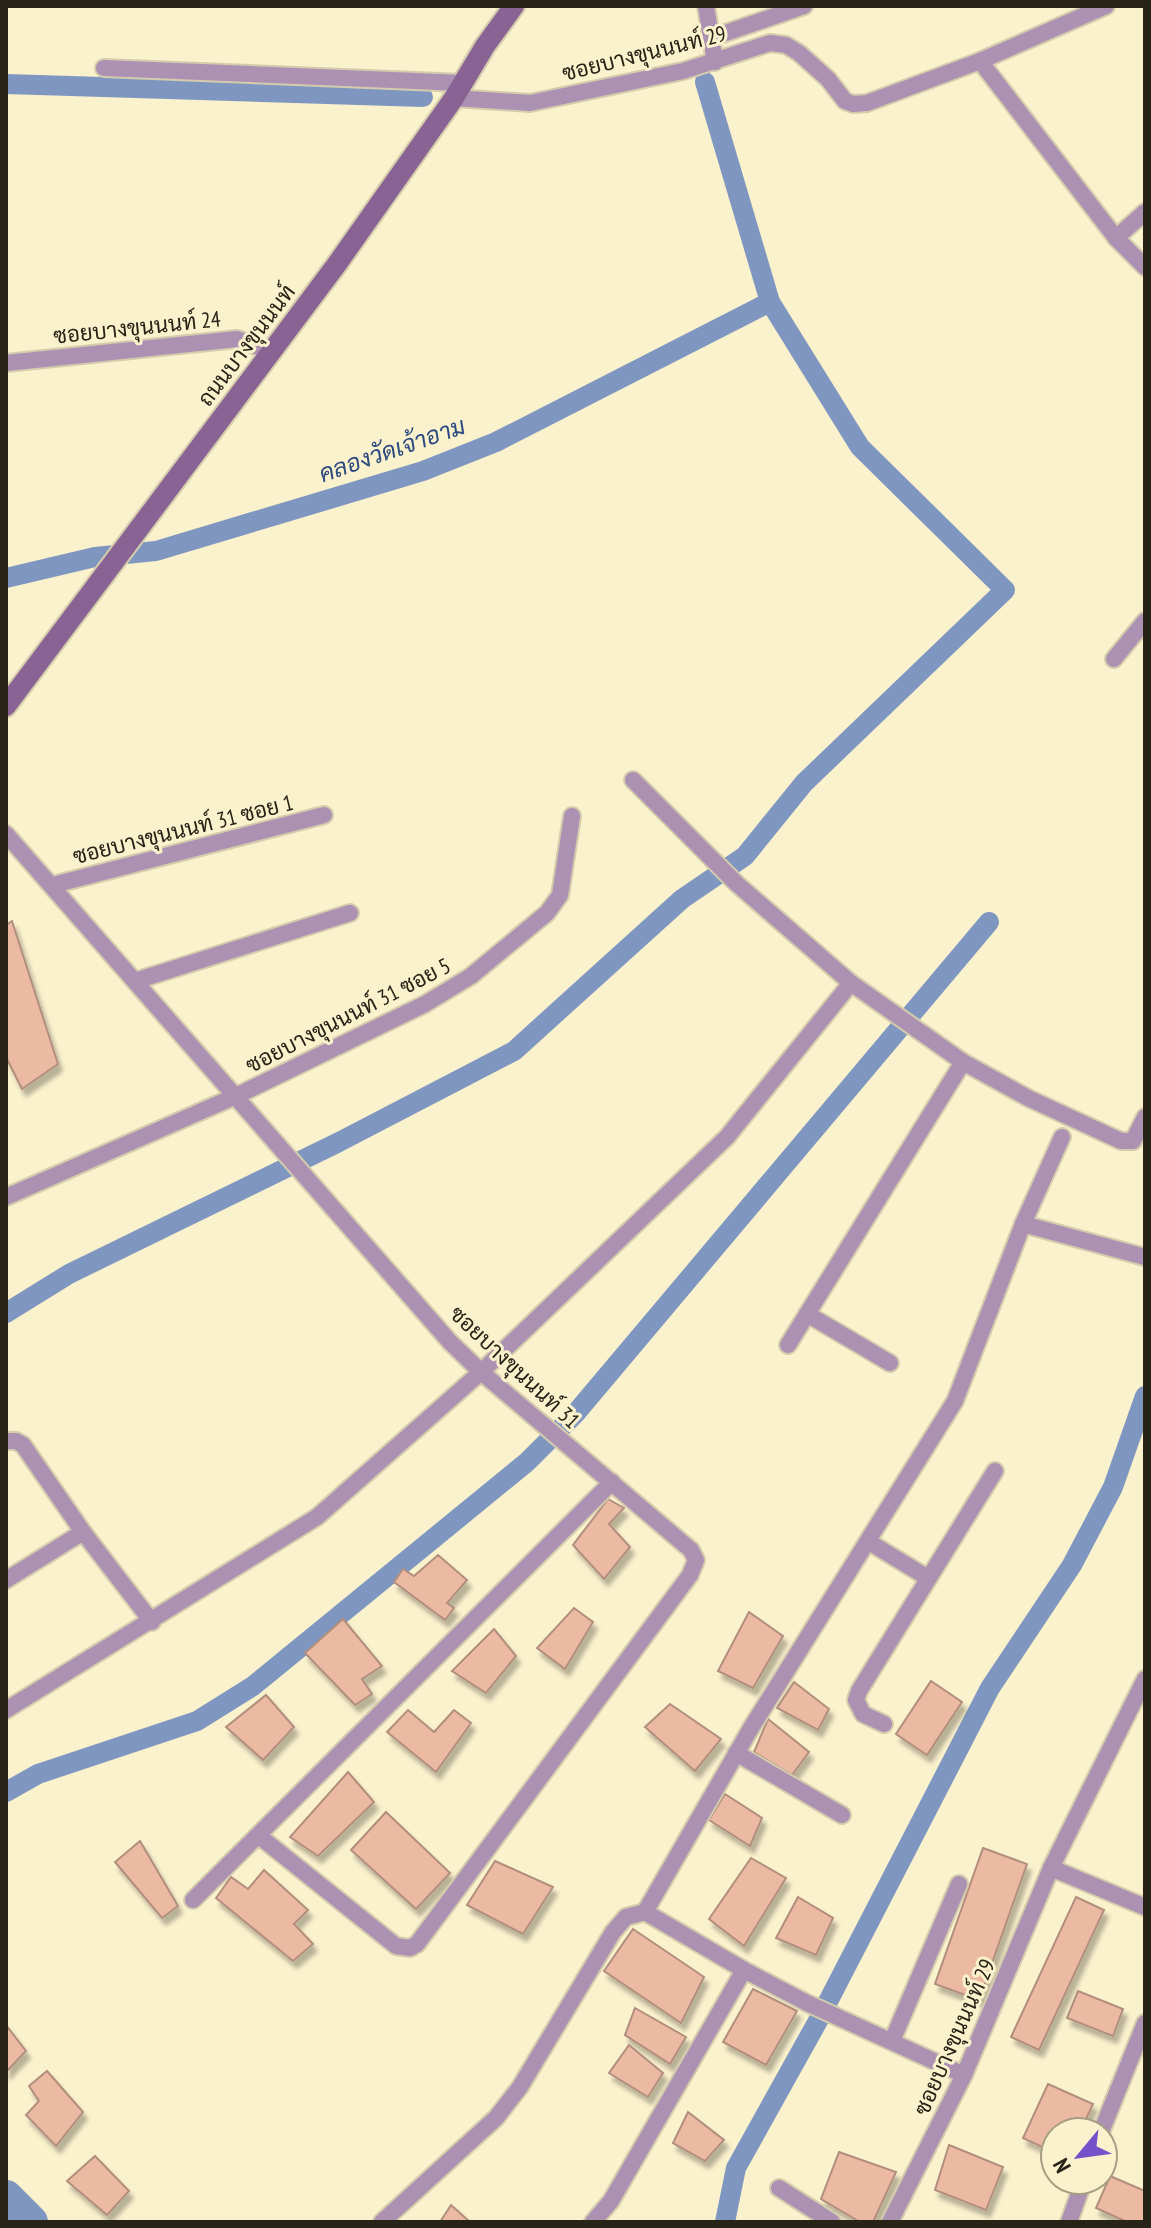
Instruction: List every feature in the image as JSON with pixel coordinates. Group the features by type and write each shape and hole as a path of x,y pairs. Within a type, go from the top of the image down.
{"street":[{"name":"ถนนบางขุนนนท์","path":"6,706 337,264 514,6"},
{"path":"706,6 711,38 710,63"},
{"path":"711,38 804,6"},
{"path":"1106,6 980,61 1116,238 1145,267"},
{"name":"ซอยบางขุนนนท์ 29","path":"104,68 458,91 530,103 683,71 770,43 786,45 828,79 845,101 853,104 867,103 980,61"},
{"path":"1116,238 1145,212"},
{"name":"ซอยบางขุนนนท์ 24","path":"6,363 237,339 270,351"},
{"path":"1114,659 1145,621"},
{"path":"633,780 737,884 851,983 963,1062 1028,1098 1121,1141 1133,1141 1145,1117"},
{"name":"ซอยบางขุนนนท์ 31 ซอย 1","path":"53,885 324,815"},
{"name":"ซอยบางขุนนนท์ 31 ซอย 5","path":"6,1197 236,1096 425,1004 471,976 547,913 560,895 572,816"},
{"name":"ซอยบางขุนนนท์ 31","path":"6,834 450,1342 481,1372 691,1550 696,1560 695,1566 417,1944 410,1948 396,1946 259,1836"},
{"path":"135,981 350,913"},
{"path":"6,1710 317,1517 481,1372 727,1137 851,983"},
{"path":"788,1345 963,1062"},
{"path":"645,1912 736,1753 955,1401 1023,1224 1062,1137"},
{"path":"1023,1224 1145,1257"},
{"path":"807,1314 890,1363"},
{"path":"6,1441 23,1445 83,1532 152,1622"},
{"path":"884,1724 863,1714 856,1700 859,1691 995,1471"},
{"path":"193,1900 612,1482"},
{"path":"6,1580 83,1532"},
{"path":"869,1542 928,1578"},
{"name":"ซอยบางขุนนนท์ 29","path":"890,2222 964,2075 1051,1868 1145,1679"},
{"path":"736,1753 842,1815"},
{"path":"1051,1868 1145,1907"},
{"path":"892,2041 959,1884"},
{"path":"382,2222 496,2118 520,2087 613,1932 626,1917 645,1912 807,2003 964,2075"},
{"path":"593,2222 611,2201 744,1970"},
{"path":"1107,2116 1145,2023"},
{"path":"779,2188 832,2222"},
{"path":"1069,2222 1078,2196"}],"building":[{"path":"12,921 58,1064 22,1089 6,1057 6,925"},
{"path":"608,1499 624,1508 609,1524 630,1547 604,1579 573,1545"},
{"path":"438,1555 467,1580 447,1603 454,1608 445,1620 394,1582 403,1569 414,1576"},
{"path":"574,1608 593,1622 565,1669 537,1648"},
{"path":"749,1612 783,1636 753,1688 718,1671"},
{"path":"343,1619 382,1666 362,1679 372,1694 355,1705 305,1653"},
{"path":"494,1629 516,1656 486,1693 452,1671"},
{"path":"931,1681 962,1702 927,1755 896,1734"},
{"path":"794,1682 829,1709 818,1730 777,1708"},
{"path":"266,1695 294,1727 263,1760 226,1727"},
{"path":"670,1704 721,1739 695,1771 645,1727"},
{"path":"408,1710 434,1732 454,1710 471,1723 436,1772 387,1732"},
{"path":"768,1719 809,1752 792,1775 754,1752"},
{"path":"348,1772 374,1802 318,1856 290,1837"},
{"path":"725,1794 762,1818 750,1846 709,1820"},
{"path":"386,1812 450,1873 416,1909 351,1850"},
{"path":"140,1841 178,1906 162,1918 115,1862"},
{"path":"983,1848 1027,1864 979,2000 935,1984"},
{"path":"751,1858 786,1878 744,1946 709,1919"},
{"path":"495,1861 553,1887 523,1934 467,1905"},
{"path":"264,1870 308,1910 294,1924 313,1944 293,1961 216,1898 231,1877 248,1889"},
{"path":"798,1897 833,1918 816,1955 776,1938"},
{"path":"1076,1897 1104,1910 1039,2050 1011,2037"},
{"path":"633,1929 704,1977 681,2023 604,1971"},
{"path":"753,1989 797,2011 766,2065 723,2042"},
{"path":"1078,1991 1123,2009 1113,2036 1067,2018"},
{"path":"635,2008 686,2037 670,2064 625,2035"},
{"path":"6,2025 26,2051 6,2072"},
{"path":"629,2045 663,2073 648,2097 609,2073"},
{"path":"47,2071 83,2112 56,2146 26,2115 39,2101 29,2086"},
{"path":"1048,2084 1093,2104 1087,2116 1039,2116 1039,2146 1023,2138"},
{"path":"688,2112 724,2140 705,2161 673,2143"},
{"path":"949,2145 1003,2167 986,2210 935,2190"},
{"path":"839,2152 896,2172 873,2222 860,2222 821,2199"},
{"path":"95,2156 129,2191 107,2215 67,2181"},
{"path":"1119,2180 1145,2191 1145,2222 1127,2222 1096,2208 1101,2196 1119,2196"},
{"path":"451,2205 470,2222 440,2222"}],"waterway":[{"path":"6,1313 69,1274 339,1142 514,1051 682,899 745,856 804,783 1005,590 860,447 770,302 705,82"},
{"path":"6,84 423,97"},
{"name":"คลองวัดเจ้าอาม","path":"6,578 95,557 156,551 423,471 496,442 770,302"},
{"path":"6,1792 38,1774 197,1721 253,1686 527,1462 575,1414 989,922"},
{"path":"725,2222 736,2168 819,2019 990,1688 1072,1565 1113,1487 1145,1396"},
{"path":"6,2197 31,2222"}]}
